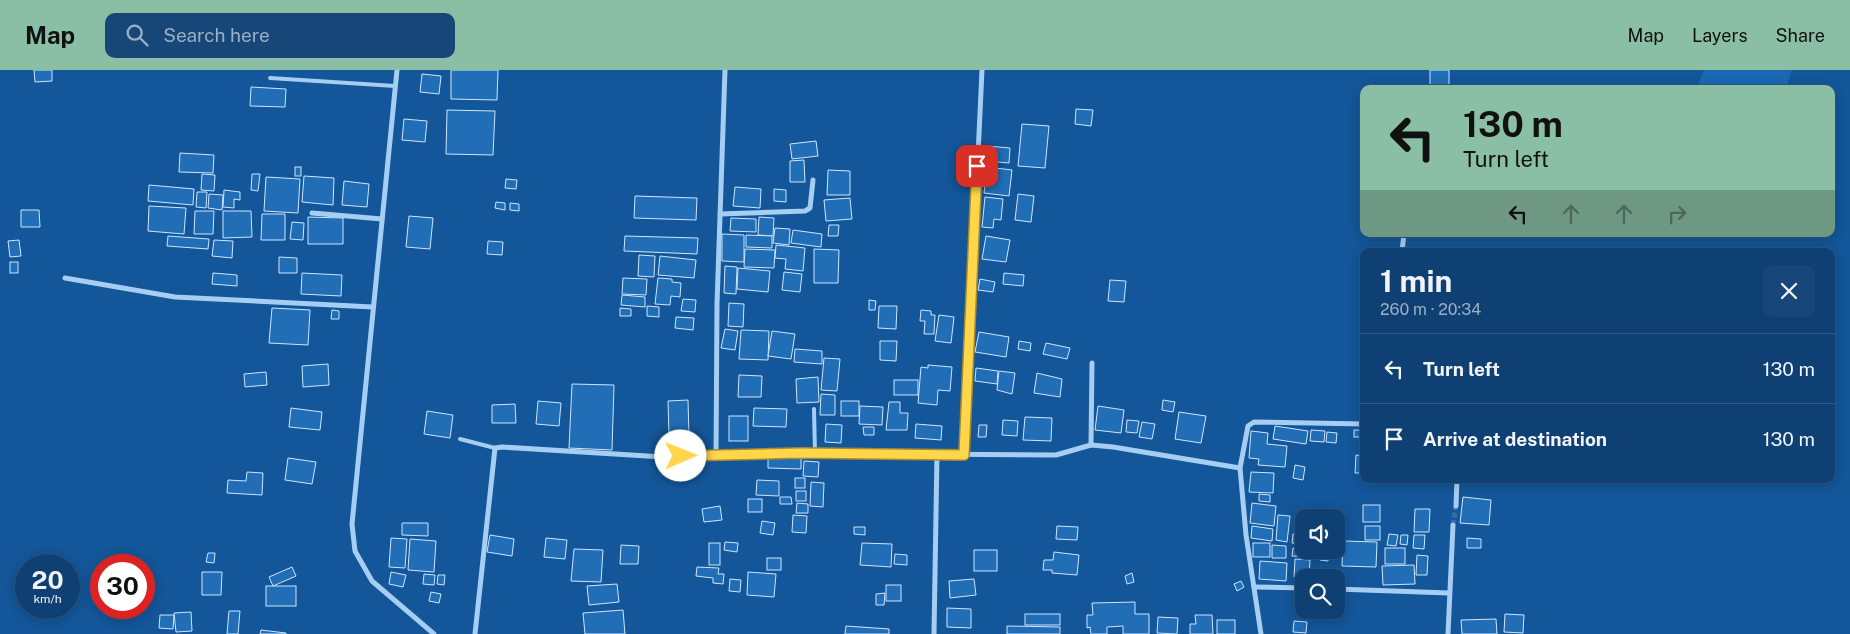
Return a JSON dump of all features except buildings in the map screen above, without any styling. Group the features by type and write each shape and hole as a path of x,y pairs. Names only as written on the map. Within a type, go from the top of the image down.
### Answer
{"street":[{"path":"397,70 352,524 355,551 372,581 434,634"},
{"path":"716,456 717,304 725,70"},
{"path":"964,455 982,70"},
{"path":"720,214 805,211 810,208 813,180"},
{"path":"312,213 382,220"},
{"path":"65,278 175,297 373,307"},
{"path":"1092,363 1092,445"},
{"path":"1261,634 1246,535 1240,468 1248,426 1254,422 1360,424"},
{"path":"475,634 495,448 663,457 815,453 1056,455 1092,445 1240,468"},
{"path":"934,634 937,454"},
{"path":"1456,506 1457,483"},
{"path":"1448,634 1453,525"},
{"path":"1254,587 1295,588"},
{"path":"1345,589 1449,592"}],"lane":[{"path":"270,78 395,86"},
{"path":"814,409 815,453"},
{"path":"460,439 495,448"}],"shaded area":[{"path":"1704,70 1792,70 1787,85 1698,85"}],"tunnel":[{"path":"1453,525 1456,506"}],"route":[{"path":"681,456 800,453 964,455 977,166"}]}
